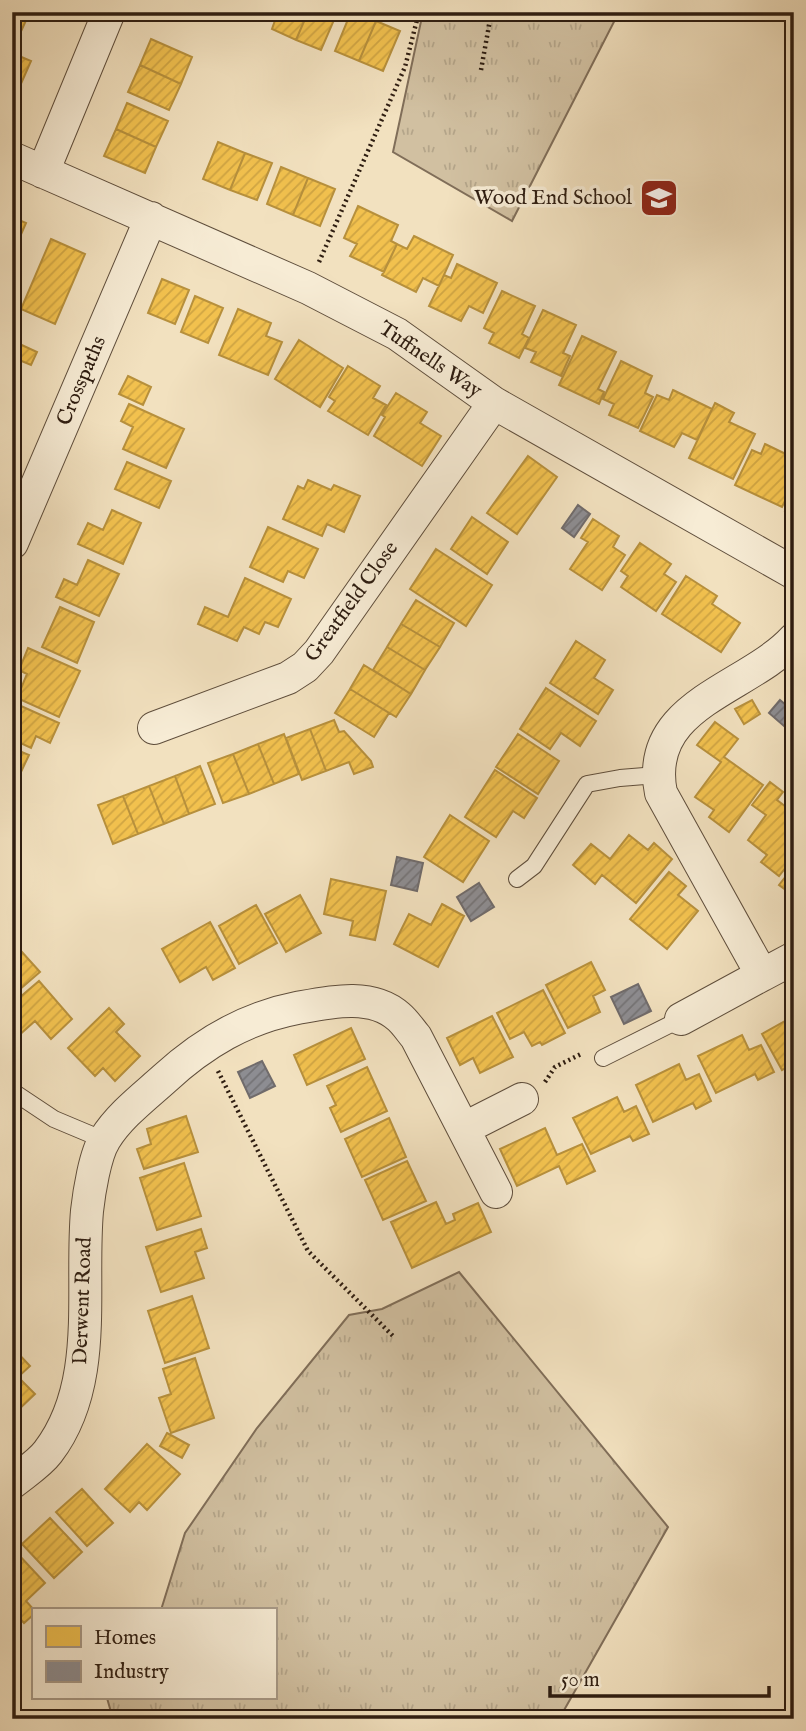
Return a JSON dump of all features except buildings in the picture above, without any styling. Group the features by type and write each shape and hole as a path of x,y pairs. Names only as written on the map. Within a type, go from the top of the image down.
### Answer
{"street":[{"path":"43,172 109,12"},
{"name":"Tuffnells Way","path":"12,159 307,288 397,334 494,403 794,573"},
{"name":"Crosspaths","path":"14,534 151,218"},
{"name":"Greatfield Close","path":"154,728 288,678 305,667 319,652 494,403"},
{"path":"762,975 660,793 657,775 665,739 676,723 697,706 781,653 794,639"},
{"path":"681,1019 794,958"},
{"name":"Derwent Road","path":"12,1483 47,1453 65,1422 78,1388 83,1357 85,1230 89,1189 104,1140 132,1108 204,1046 243,1024 279,1012 324,1003 359,1001 383,1006 398,1016 416,1037 496,1192"},
{"path":"465,1128 530,1095"}],"lane":[{"path":"517,878 534,866 587,784 657,775"},
{"path":"603,1058 681,1019"},
{"path":"12,1091 54,1119 104,1140"}],"path":[{"path":"307,288 405,67 419,12"},
{"path":"481,70 489,12"},
{"path":"204,1046 308,1251 393,1336"},
{"path":"530,1095 555,1067 585,1052 603,1058"}],"green space":[{"path":"423,12 619,12 512,221 393,152"},
{"path":"459,1272 668,1527 559,1719 113,1719 108,1700 276,1700 276,1608 162,1608 185,1533 257,1428 349,1315 382,1309"}],"place":[{"name":"Wood End School","path":"659,198"}]}
